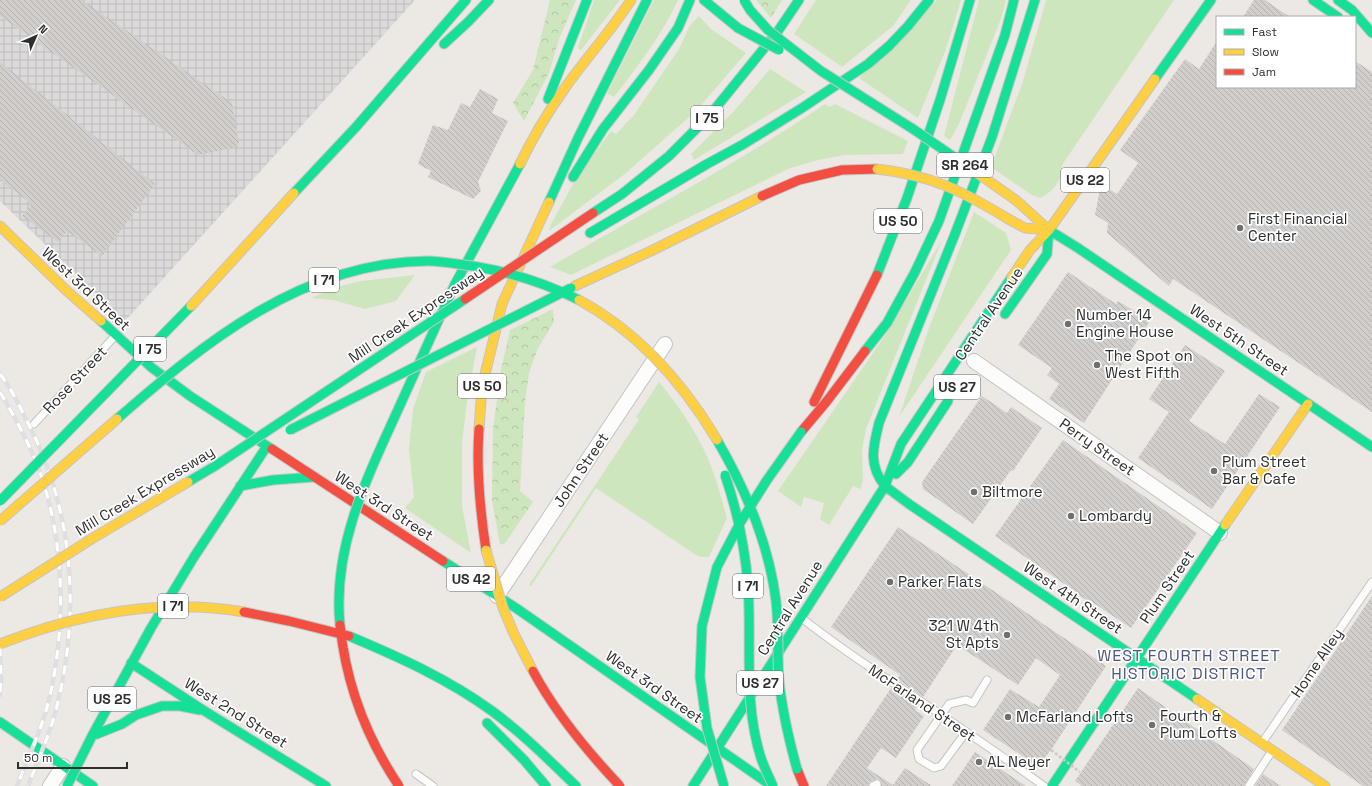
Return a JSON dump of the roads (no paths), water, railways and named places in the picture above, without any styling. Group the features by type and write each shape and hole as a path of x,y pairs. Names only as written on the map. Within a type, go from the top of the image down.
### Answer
{"main road":[{"name":"I 75","path":"0,501 175,323 356,127 466,0"},
{"path":"440,48 468,22 488,0"},
{"path":"539,127 551,90 587,0"},
{"path":"399,786 373,744 354,698 345,652 340,623 339,601 344,555 352,521 369,474 454,286 539,127 566,87 631,0"},
{"path":"535,232 578,138 647,0"},
{"name":"US 50","path":"620,786 574,735 553,706 518,644 502,607 486,550 480,511 477,453 482,387 502,304 535,232 603,129 649,70 670,40 678,28 690,0"},
{"name":"SR 264","path":"704,0 719,14 738,28 822,71 913,129 1017,201 1050,230"},
{"path":"744,0 750,10 768,30 822,71"},
{"name":"Mill Creek Expressway","path":"0,597 93,538 215,466 622,194 669,156 710,115 778,31 799,0"},
{"path":"587,235 742,145 802,108 868,64 894,41 929,0"},
{"name":"US 50","path":"724,786 707,728 700,677 702,626 717,567 740,523 763,486 801,432 878,272 907,198 962,30 970,0"},
{"path":"801,432 827,401 886,323 915,272 939,221 1005,35 1014,0"},
{"name":"West 4th Street","path":"1035,0 992,137 879,423 874,442 872,460 873,468 876,476 885,486 909,504 1325,786"},
{"name":"Central Avenue","path":"885,486 901,444 1030,250 1050,230 1211,0"},
{"path":"1313,0 1337,16"},
{"path":"1338,0 1352,10 1371,33"},
{"path":"1356,26 1371,33"},
{"path":"356,127 423,64"},
{"path":"215,466 333,409 575,286 653,250 767,194 800,180 842,170 877,168 908,172 943,183 973,197 1025,228 1050,230"},
{"name":"West 3rd Street","path":"0,226 115,336 151,367 190,396 497,596 773,786"},
{"name":"Central Avenue","path":"1000,323 1047,254 1050,230"},
{"name":"West 5th Street","path":"1050,230 1372,448"},
{"path":"482,289 549,254"},
{"name":"I 71","path":"0,520 174,370 228,330 274,302 299,290 361,269 409,262 442,262 500,271 550,286 593,308 627,331 654,356 686,393 711,440 729,487 742,542 748,585 751,705 761,758 773,786"},
{"path":"686,393 704,419 733,468 746,495 761,537 776,604 779,678 786,726 797,769 804,786"},
{"name":"Central Avenue","path":"693,786 885,486 908,462 953,393"},
{"name":"Plum Street","path":"1052,786 1220,532 1308,404"},
{"name":"US 25","path":"67,786 131,663 159,615 240,486 267,446"},
{"path":"240,486 274,480 314,477"},
{"name":"I 71","path":"0,644 51,626 99,614 154,607 202,606 258,613 302,623 349,636 387,651 442,679 467,694 510,725 576,786"},
{"name":"West 2nd Street","path":"131,663 203,710 326,786"},
{"path":"418,666 442,683 469,706"},
{"path":"92,736 122,724 136,715 162,706 180,706 203,710"},
{"path":"479,715 524,760 546,786"},
{"path":"0,722 93,786"}],"street":[{"name":"John Street","path":"497,596 665,344"},
{"name":"Perry Street","path":"974,361 1220,532"},
{"path":"50,786 63,766"}],"lane":[{"name":"Rose Street","path":"34,424 115,336"},
{"name":"Home Alley","path":"1261,743 1372,582"},
{"name":"McFarland Street","path":"800,617 825,637 942,715 1044,786"},
{"path":"966,732 941,766 934,768 919,759 917,750 949,704 966,700 972,703 988,680"},
{"path":"1249,786 1273,750"},
{"path":"416,774 434,786"}],"railway":[{"path":"0,374 18,403 42,455 54,489 63,525 68,560 70,597 69,633 64,670 54,716 28,786"},
{"path":"0,392 35,459 52,514 60,571 60,629 52,686 42,724 17,786"},
{"path":"0,647 0,695"}],"place":[{"name":"First Financial Center","path":"1240,228"},
{"name":"Number 14 Engine House","path":"1068,324"},
{"name":"The Spot on West Fifth","path":"1097,365"},
{"name":"Plum Street Bar & Cafe","path":"1214,471"},
{"name":"Biltmore","path":"974,492"},
{"name":"Lombardy","path":"1071,516"},
{"name":"Parker Flats","path":"890,582"},
{"name":"321 W 4th St Apts","path":"1007,635"},
{"name":"McFarland Lofts","path":"1008,717"},
{"name":"Fourth & Plum Lofts","path":"1152,725"},
{"name":"AL Neyer","path":"979,762"}],"district":[{"name":"WEST FOURTH STREET HISTORIC DISTRICT","path":"1189,664"}]}
